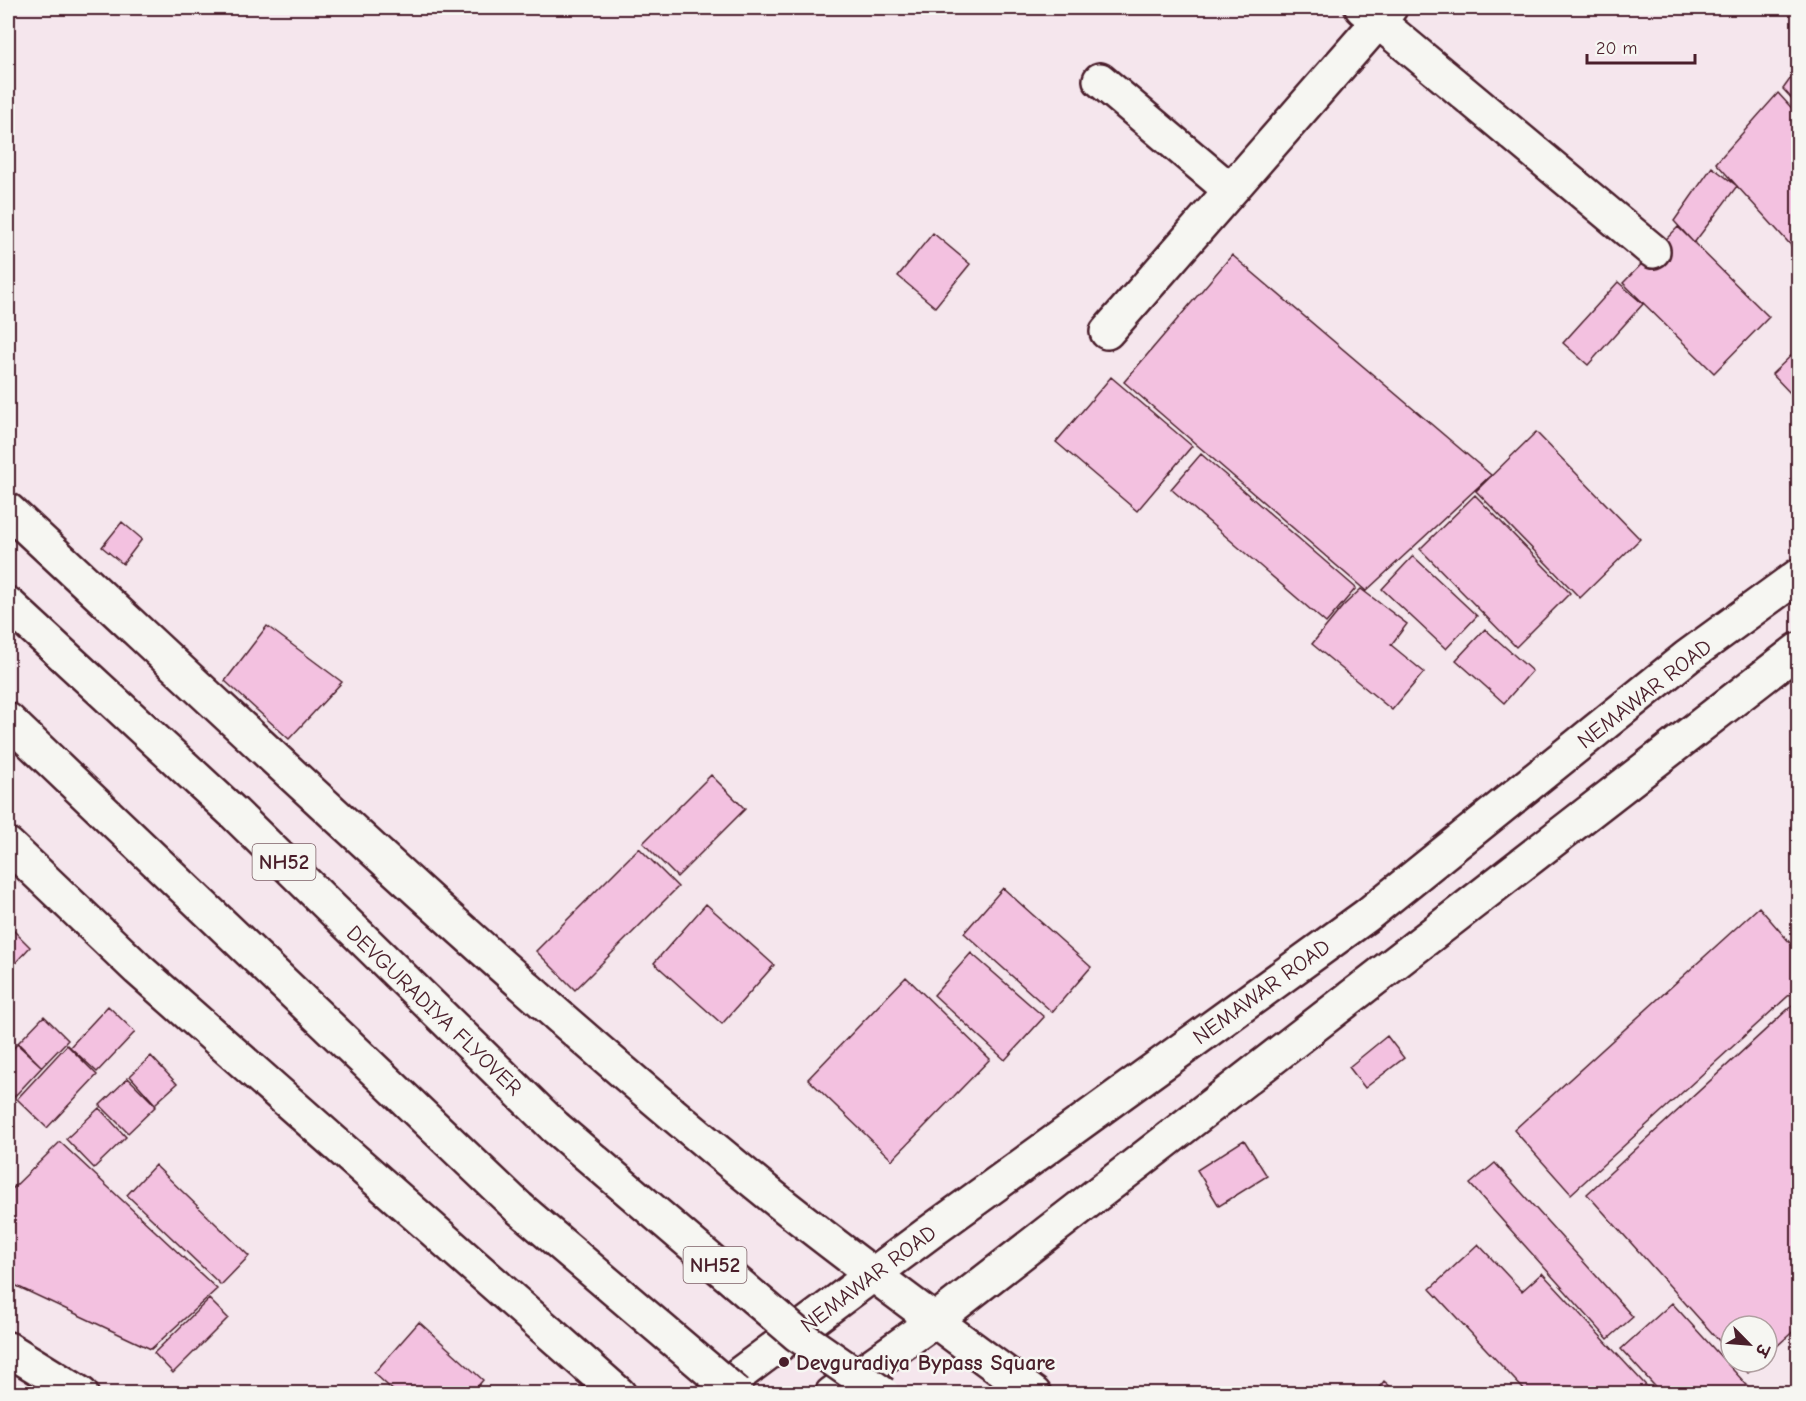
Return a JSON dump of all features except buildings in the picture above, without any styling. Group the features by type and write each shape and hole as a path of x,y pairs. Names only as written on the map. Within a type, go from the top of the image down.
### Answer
{"main road":[{"path":"1107,332 1230,190 1376,12 1653,251"},
{"path":"1100,80 1230,190"},
{"path":"8,510 549,1009 770,1195 871,1275 1034,1394"},
{"name":"NEMAWAR ROAD","path":"713,1394 871,1275 1366,916 1687,657 1798,576"},
{"name":"DEVGURADIYA FLYOVER","path":"8,604 234,813 555,1127 798,1335 883,1394"},
{"path":"832,1394 934,1321 1798,650"},
{"path":"8,720 519,1208 737,1394"},
{"path":"8,845 147,977 619,1393"},
{"path":"8,1349 81,1394"}],"place":[{"name":"Devguradiya Bypass Square","path":"784,1362"}]}
